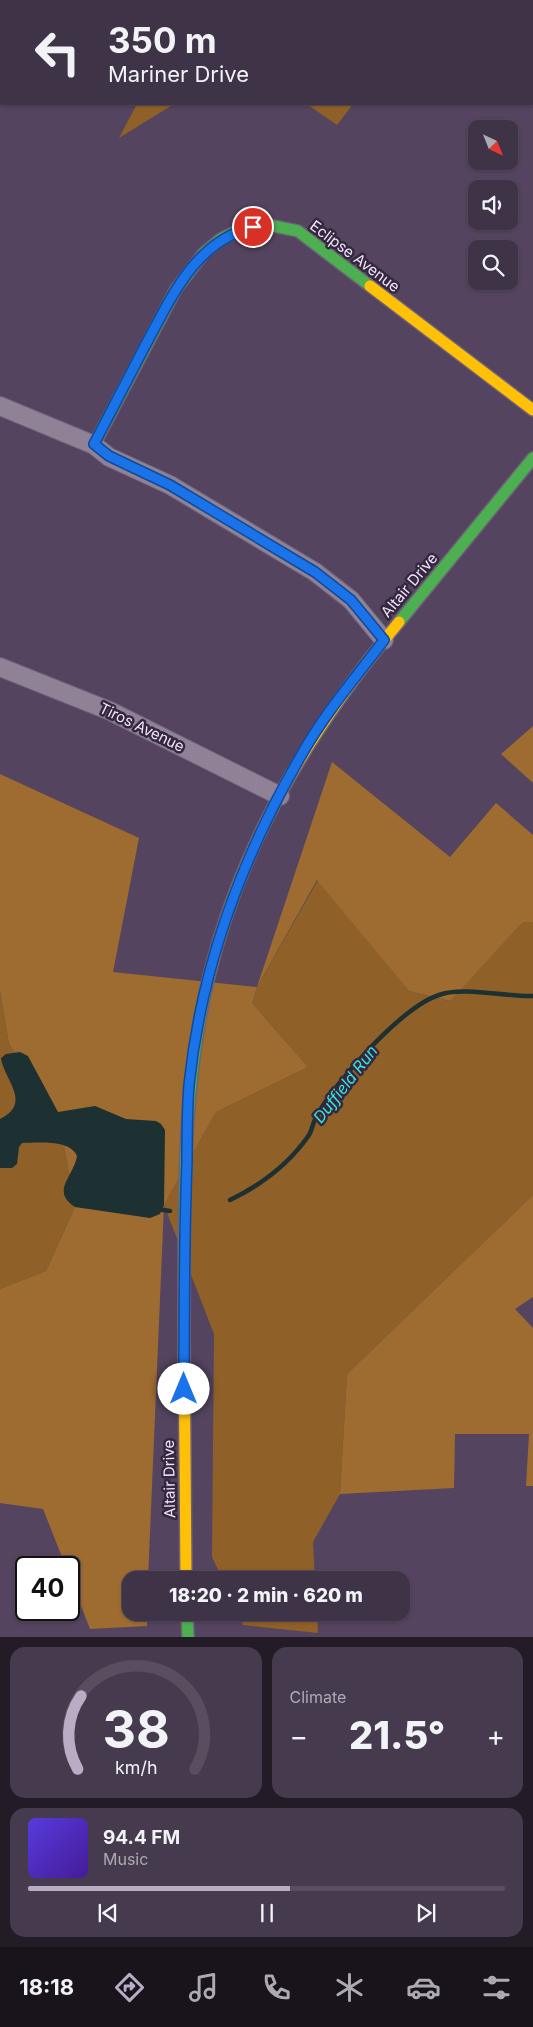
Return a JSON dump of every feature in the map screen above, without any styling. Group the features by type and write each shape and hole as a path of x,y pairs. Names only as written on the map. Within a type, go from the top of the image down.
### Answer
{"street":[{"name":"Eclipse Avenue","path":"94,444 176,288 197,260 221,239 241,230 266,224 298,231 533,410"},
{"path":"0,406 94,444 109,456 170,485 315,572 351,600 384,640"},
{"name":"Altair Drive","path":"186,1571 183,1479 185,1190 189,1085 204,992 223,926 236,889 280,796 302,753 321,724 384,640 533,458"},
{"name":"Tiros Avenue","path":"0,667 110,710 280,796"},
{"path":"187,1621 188,1637"}],"shaded area":[{"path":"136,105 172,105 119,138"},
{"path":"308,105 352,105 337,125"},
{"path":"533,726 533,783 501,754"},
{"path":"332,762 450,857 496,803 533,835 533,922 523,922 450,1001 409,991 317,880 257,987"},
{"path":"0,774 139,838 113,972 257,987 252,1003 308,1067 216,1112 164,1205 148,1571 122,1571 122,1621 147,1621 147,1626 90,1629 80,1603 80,1556 62,1556 43,1509 0,1503 0,1289 46,1271 75,1207 58,1112 9,1044 0,990"},
{"path":"318,880 409,991 449,1001 523,922 533,922 533,1195 347,1374 340,1494 313,1542 315,1571 219,1571 212,1557 214,1334 164,1205 216,1112 308,1067 252,1003 257,987"},
{"path":"0,990 9,1044 58,1112 75,1207 46,1271 0,1289"},
{"path":"20,1052 28,1056 58,1112 95,1106 126,1119 156,1121 161,1124 165,1130 164,1205 160,1214 150,1218 75,1207 64,1195 64,1189 77,1156 68,1147 60,1144 22,1143 19,1147 17,1164 12,1168 0,1168 0,1119 10,1113 16,1098 1,1058 6,1054"},
{"path":"533,1195 533,1297 515,1309 533,1328 533,1486 526,1486 529,1434 455,1434 454,1488 340,1494 347,1374"},
{"path":"241,1621 317,1621 318,1633 243,1625"}],"waterway":[{"name":"Duffield Run","path":"230,1200 253,1188 274,1173 293,1155 309,1135 316,1117 325,1102 354,1066 390,1028 426,1001 452,992 533,996"},
{"name":"Duffield Run","path":"156,1209 170,1211"}],"traffic: fast":[{"path":"94,445 176,289 204,253 221,239 241,229 264,224 298,231 370,286"},
{"path":"399,622 533,458"},
{"path":"184,1335 186,1154 189,1109 193,1065 209,976"},
{"path":"187,1621 188,1637"}],"traffic: slow":[{"path":"370,286 533,410"},
{"path":"209,976 223,926 240,879 260,833 283,788 337,703 399,622"},
{"path":"184,1335 186,1571"}],"route":[{"path":"184,1389 185,1190 189,1085 204,992 236,889 280,796 302,753 326,717 384,640 351,600 315,572 170,485 109,456 94,444 176,288 197,260 221,239 253,227"}]}
